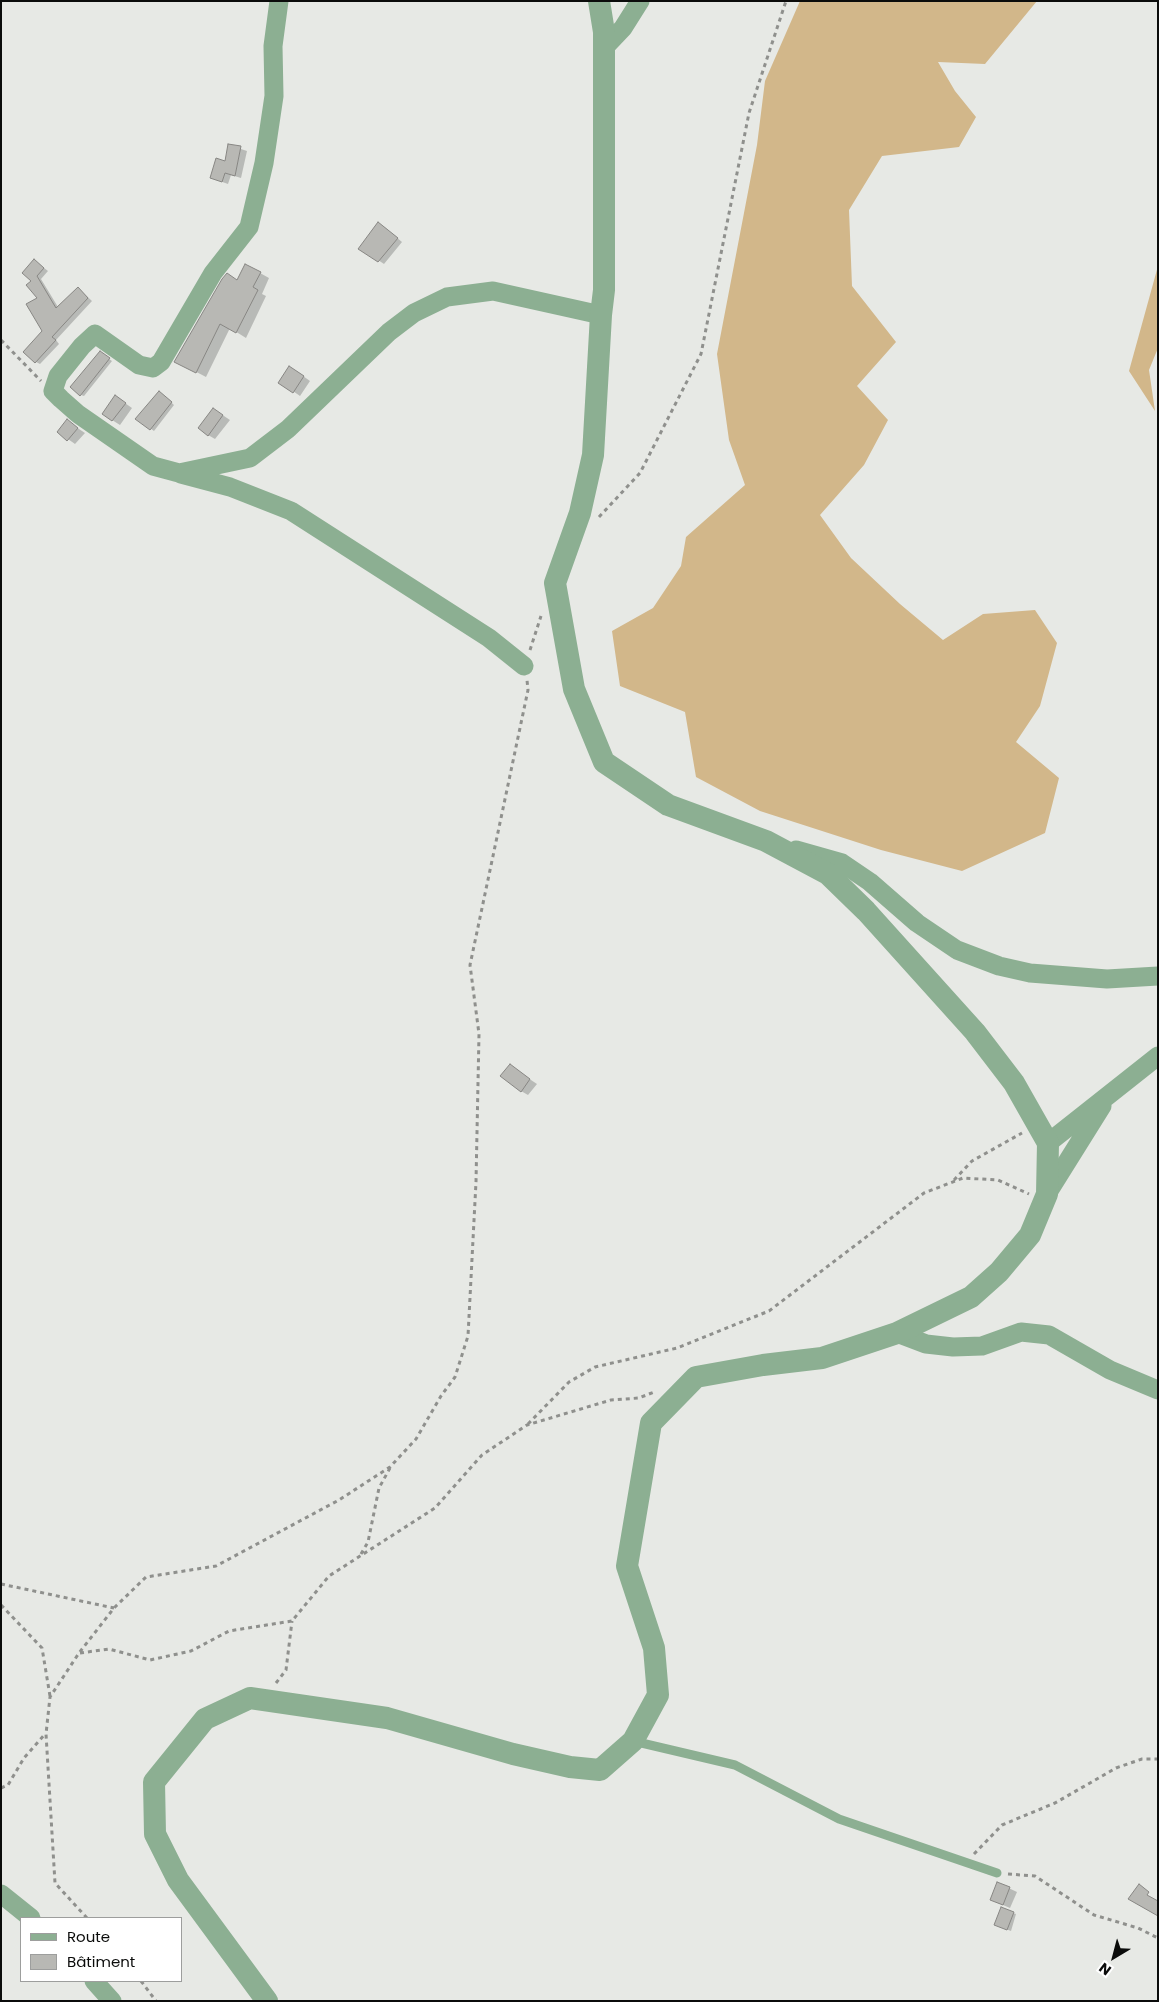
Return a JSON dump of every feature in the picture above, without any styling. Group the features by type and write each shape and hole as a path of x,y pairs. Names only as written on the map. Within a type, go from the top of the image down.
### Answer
{"street":[{"path":"280,1 273,46 274,96 264,163 249,227 213,273 160,362 153,368 139,365 95,334 82,346 58,376 53,391 78,414 153,466 230,487 291,511 489,638 524,666"},
{"path":"599,1 604,32 604,290 593,455 580,513 555,583 574,689 604,762 668,805 766,840 842,864 870,882 917,923 957,950 999,966 1030,973 1107,979 1158,976"},
{"path":"604,48 623,28 640,1"},
{"path":"179,473 250,458 288,429 389,332 414,313 447,297 493,292 601,315"},
{"path":"766,840 828,874 866,911 974,1032 1014,1083 1043,1133 1046,1194"},
{"path":"1043,1133 1110,1093 1158,1056"},
{"path":"267,2001 178,1880 155,1834 154,1782 205,1719 250,1698 387,1718 513,1754 570,1767 600,1770 633,1741 658,1695 654,1648 627,1566 651,1423 696,1377 763,1365 822,1358 897,1332 971,1297 999,1272 1030,1235 1046,1194 1110,1093"},
{"path":"897,1332 926,1344 954,1347 982,1346 1021,1332 1049,1334 1110,1370 1158,1390"},
{"path":"1,1894 29,1917"},
{"path":"95,1982 112,2001"}],"lane":[{"path":"633,1741 735,1765 839,1819 965,1864 997,1873"}],"path":[{"path":"594,522 640,473 701,354 749,113 786,1"},
{"path":"1,340 36,378 53,391"},
{"path":"360,1556 368,1542 378,1488 390,1467 416,1439 441,1396 455,1377 468,1336 476,1182 479,1034 470,965 528,690 524,666 540,617 555,583"},
{"path":"952,1182 972,1161 1043,1133"},
{"path":"250,1698 279,1682 286,1670 292,1620 329,1576 435,1508 482,1455 527,1425 569,1382 595,1367 678,1348 769,1311 924,1193 963,1178 998,1180 1037,1198 1046,1194"},
{"path":"527,1425 611,1400 639,1398 656,1391"},
{"path":"50,1697 79,1653 114,1608 146,1577 216,1566 338,1500 390,1467"},
{"path":"1,1584 114,1608"},
{"path":"1,1605 42,1648 50,1697 46,1734 55,1883 86,1917"},
{"path":"79,1653 109,1649 150,1660 191,1651 229,1631 292,1620"},
{"path":"1,1788 8,1785 24,1758 46,1734"},
{"path":"965,1864 1002,1825 1055,1803 1116,1768 1142,1759 1158,1759"},
{"path":"997,1873 1035,1876 1094,1915 1138,1928 1158,1938"},
{"path":"142,1982 156,2001"}],"shaded area":[{"path":"800,1 1037,1 985,64 938,62 955,91 976,117 959,147 882,156 849,210 852,286 896,342 857,386 888,420 864,465 820,515 851,558 900,604 943,640 983,614 1035,610 1057,643 1040,706 1016,742 1059,778 1045,833 962,871 881,850 760,811 696,777 685,712 620,686 612,631 653,608 681,566 686,537 745,485 729,440 717,354 757,145 765,81"},
{"path":"1158,266 1158,348 1149,370 1155,411 1129,371"}],"building":[{"path":"228,144 241,146 235,176 225,173 222,182 210,178 216,158 225,161"},
{"path":"378,222 398,238 378,262 358,249"},
{"path":"34,259 44,268 37,276 56,308 78,287 88,298 52,337 56,340 35,363 23,352 42,331 26,304 37,298 26,285 31,281 22,273"},
{"path":"245,264 261,272 253,287 258,290 236,333 220,324 196,373 174,362 222,279 227,273 237,280"},
{"path":"100,351 110,358 80,396 70,387"},
{"path":"289,366 304,376 293,393 278,383"},
{"path":"159,391 172,402 150,430 135,419"},
{"path":"115,395 126,403 112,421 102,414"},
{"path":"213,408 223,415 208,436 198,428"},
{"path":"67,419 78,428 67,441 57,432"},
{"path":"510,1064 530,1079 521,1092 500,1076"},
{"path":"997,1882 1010,1887 1003,1905 990,1900"},
{"path":"1139,1884 1149,1892 1147,1895 1158,1901 1158,1916 1128,1899"},
{"path":"1001,1907 1014,1912 1007,1930 994,1925"}]}
